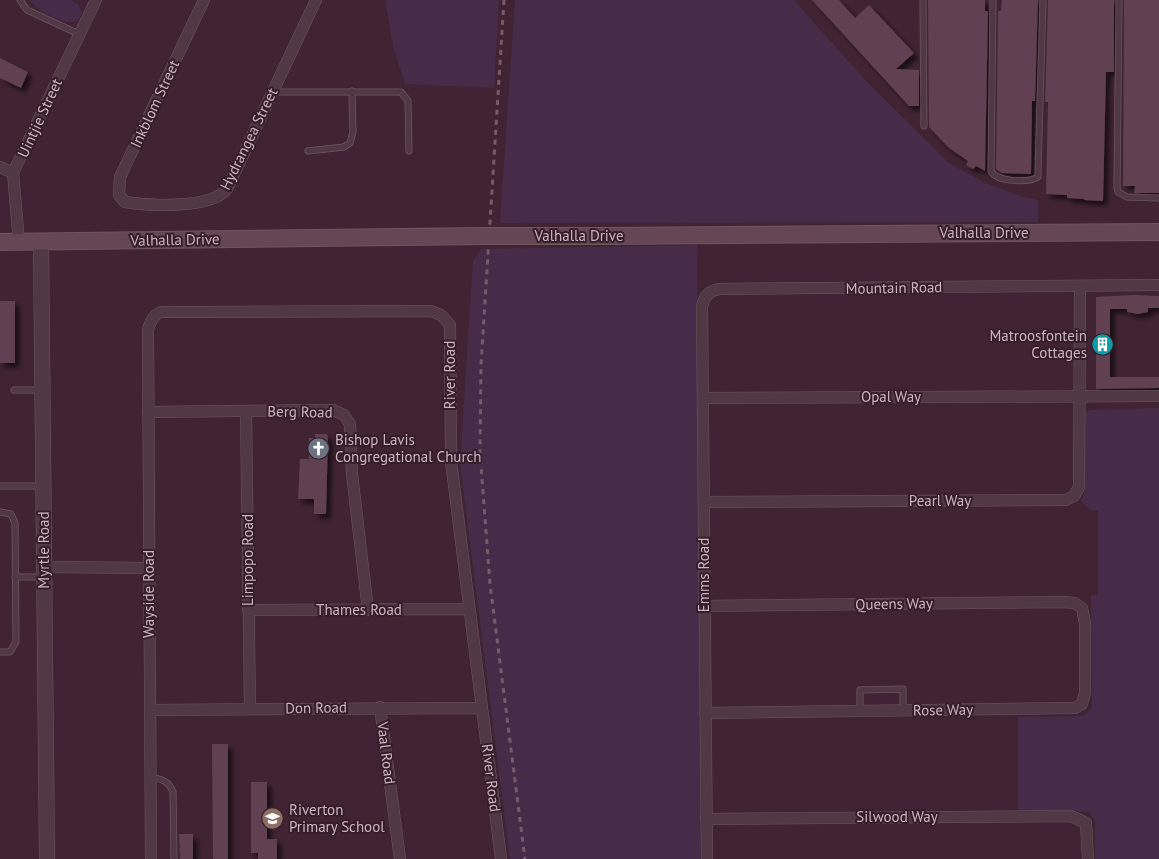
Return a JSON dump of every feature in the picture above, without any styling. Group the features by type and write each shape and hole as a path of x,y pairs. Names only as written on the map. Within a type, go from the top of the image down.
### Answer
{"main road":[{"name":"Valhalla Drive","path":"0,242 483,236 1159,232"}],"street":[{"name":"Inkblom Street","path":"132,203 125,202 119,195 120,177 204,0"},
{"name":"Hydrangea Street","path":"132,203 206,202 222,195 227,189 316,0"},
{"name":"Uintjie Street","path":"20,242 13,173 79,34 92,1"},
{"path":"0,167 13,173"},
{"name":"Myrtle Road","path":"41,242 47,859"},
{"name":"Mountain Road","path":"709,292 720,289 1159,285"},
{"path":"1079,397 1080,286"},
{"name":"Emms Road","path":"706,859 702,308 704,299 709,292"},
{"name":"River Road","path":"148,329 154,316 162,312 431,310 445,317 450,331 451,461 501,859"},
{"name":"Wayside Road","path":"148,329 151,859"},
{"name":"Opal Way","path":"703,398 1159,396"},
{"name":"Pearl Way","path":"704,502 1066,500 1074,496 1079,487 1079,397"},
{"name":"Berg Road","path":"148,412 333,410 348,419 352,474 368,610"},
{"name":"Limpopo Road","path":"246,412 250,708"},
{"path":"45,572 149,568"},
{"name":"Queens Way","path":"705,606 1065,602 1074,603 1082,608"},
{"name":"Rose Way","path":"705,713 1070,709 1078,707 1082,704 1085,693 1085,624 1082,608"},
{"name":"Thames Road","path":"248,610 469,609"},
{"name":"Don Road","path":"150,710 380,707 482,708"},
{"name":"Vaal Road","path":"380,707 400,859"},
{"name":"Silwood Way","path":"706,819 1071,816 1086,822 1088,859"}],"lane":[{"path":"20,0 27,10 79,34"},
{"path":"923,0 924,126"},
{"path":"993,0 991,171 999,178 1030,180 1038,177 1043,0"},
{"path":"1119,0 1117,188 1118,192 1127,197 1159,198"},
{"path":"308,152 344,147 350,144 353,132 352,91"},
{"path":"272,92 397,91 408,100 409,151"},
{"path":"14,390 43,390"},
{"path":"0,486 44,486"},
{"path":"0,512 11,514 14,519 16,642 10,652 0,652"},
{"path":"15,577 45,572"},
{"path":"860,711 860,690 903,689 903,711"},
{"path":"150,778 161,778 172,789 174,859"}],"shaded area":[{"path":"30,0 71,0 79,5 82,14 77,21 66,21 45,13"},
{"path":"385,0 499,0 494,88 405,84 393,46"},
{"path":"515,0 794,0 865,80 949,163 983,182 1020,196 1038,200 1038,222 500,223"},
{"path":"697,245 702,859 510,859 460,464 473,261 481,249"},
{"path":"1159,408 1159,859 1095,859 1095,821 1089,812 1018,810 1018,717 1083,716 1092,708 1091,595 1098,595 1098,511 1090,510 1081,501 1085,490 1084,414 1090,410"}],"building":[{"path":"812,0 839,0 855,18 869,5 914,53 896,69 919,70 919,106 909,106"},
{"path":"928,0 985,0 985,11 988,11 985,171 976,166 973,169 966,165 968,161 949,148 929,127"},
{"path":"1002,0 1038,0 1035,101 1032,101 1031,174 1002,173 996,169 998,11 1001,11"},
{"path":"1048,0 1114,0 1114,72 1106,72 1103,201 1067,198 1067,195 1046,194 1048,102 1045,102"},
{"path":"1124,0 1159,0 1159,193 1134,193 1135,186 1123,186"},
{"path":"0,58 28,72 21,88 0,78"},
{"name":"Matroosfontein Cottages","path":"1159,296 1159,308 1148,308 1148,312 1138,314 1127,312 1127,309 1110,309 1110,377 1159,377 1159,388 1096,389 1096,297"},
{"path":"0,301 15,301 15,363 0,363"},
{"path":"315,434 327,434 328,438 326,514 314,514 314,499 298,499 300,459 309,459 309,438 315,438"},
{"path":"212,744 228,744 228,859 213,859"},
{"path":"251,782 267,782 267,839 277,839 277,859 258,859 258,853 251,853"},
{"path":"179,834 193,834 193,859 180,859"}],"railway":[{"path":"504,0 481,365 480,453 490,584 525,859"}],"place":[{"name":"Matroosfontein Cottages","path":"1103,345"},
{"name":"Bishop Lavis Congregational Church","path":"319,449"},
{"name":"Riverton Primary School","path":"273,819"}]}
